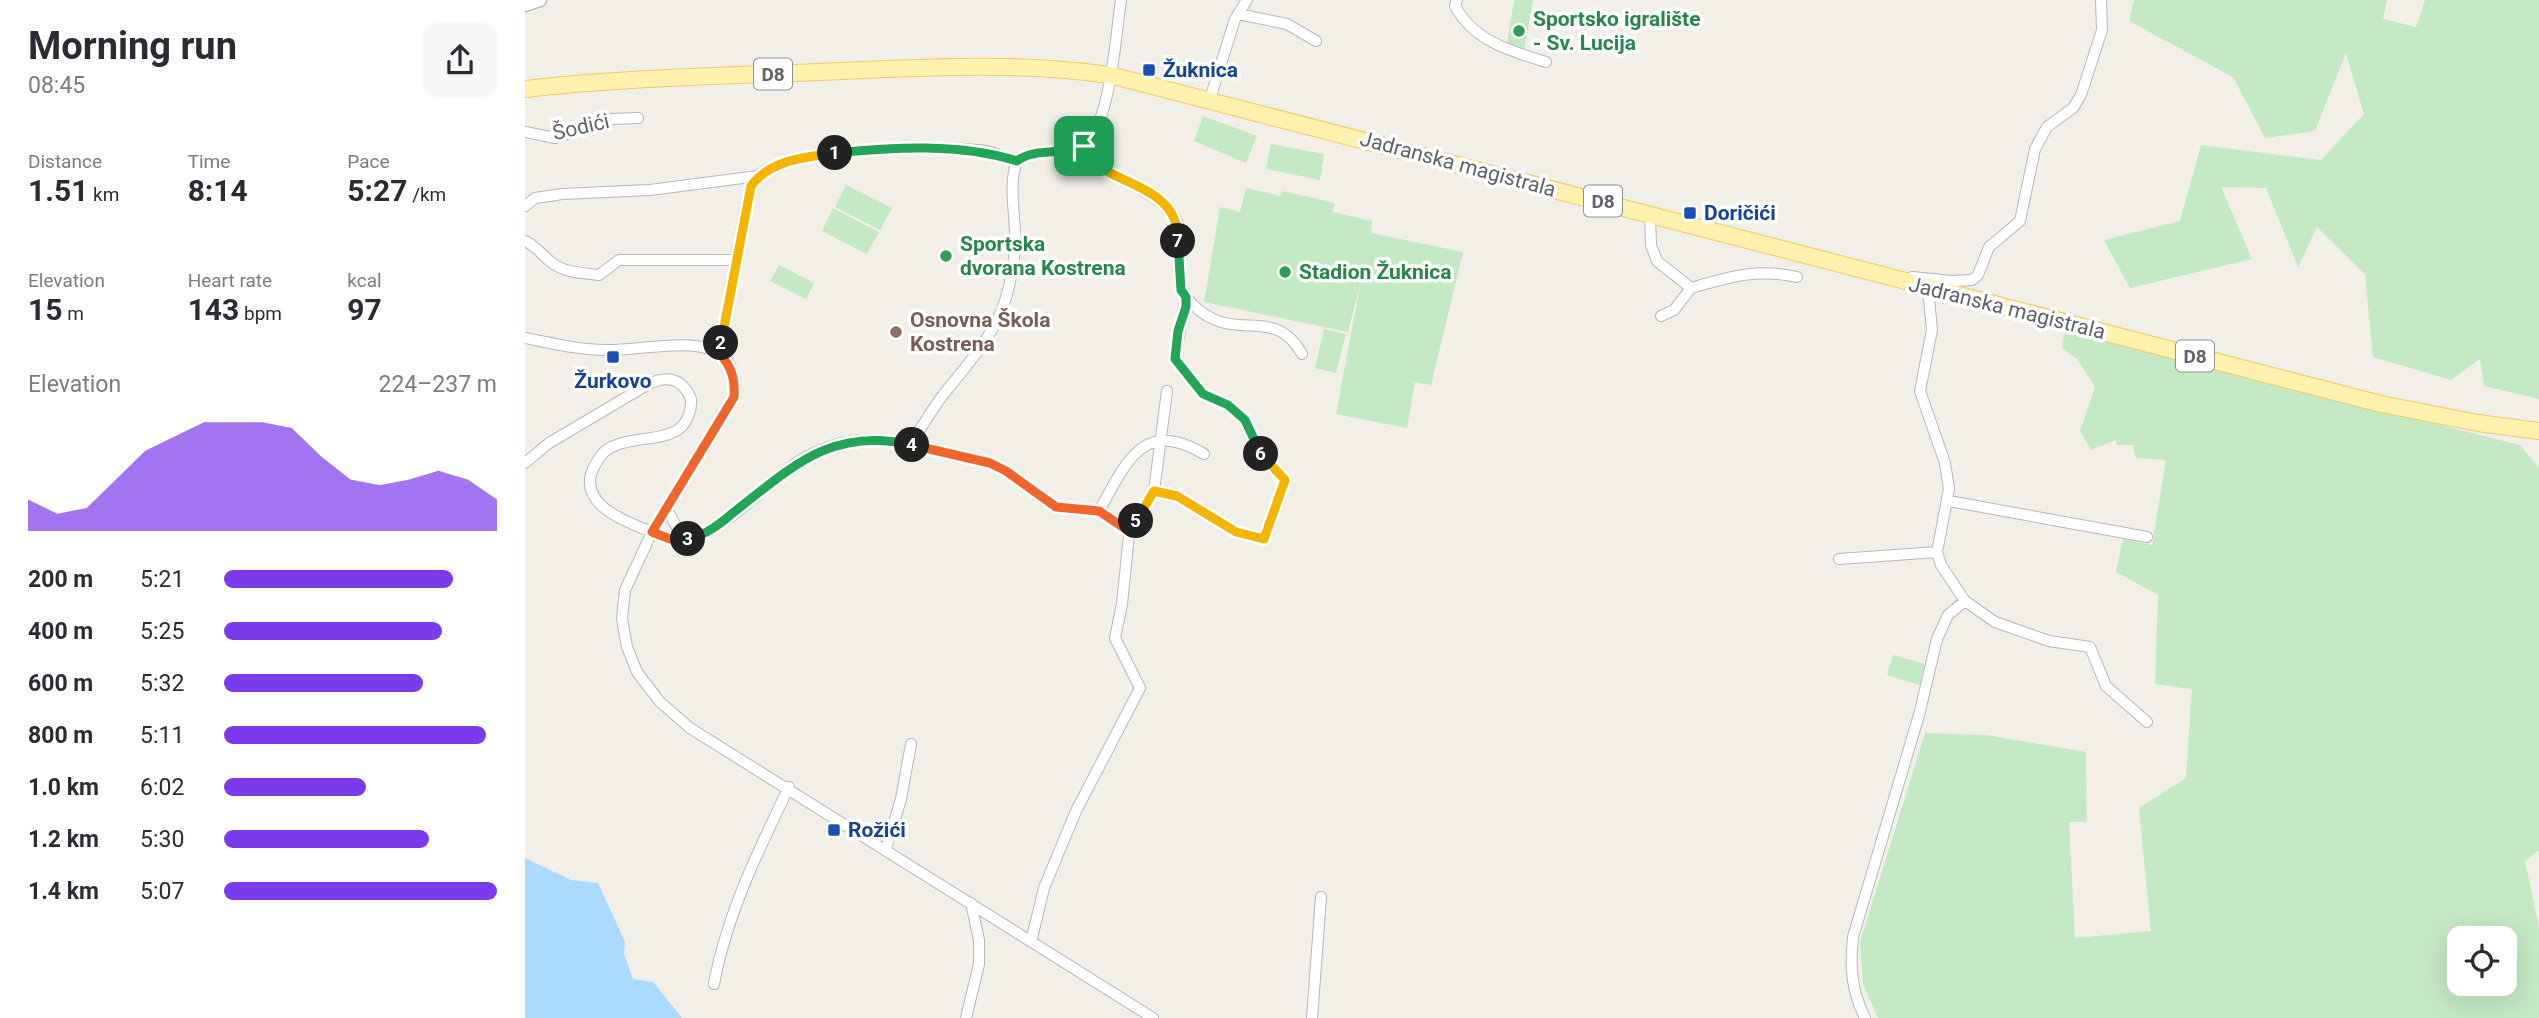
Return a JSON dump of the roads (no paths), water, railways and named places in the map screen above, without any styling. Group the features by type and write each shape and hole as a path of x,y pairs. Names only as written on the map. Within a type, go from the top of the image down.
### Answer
{"main road":[{"name":"Jadranska magistrala","path":"525,89 682,78 981,66 1060,68 1110,75 2381,404 2478,424 2539,431"}],"street":[{"path":"525,5 540,0"},
{"path":"525,206 535,198 562,194 637,191 758,176 777,164 856,151 975,151 1017,161 1026,156 1067,153 1084,146 1092,139 1099,124 1110,75 1121,0"},
{"path":"1210,99 1238,14 1247,0"},
{"path":"1457,0 1455,6 1460,15 1484,39 1546,62"},
{"path":"1901,281 1914,276 1952,281 1972,280 1978,275 1989,247 2020,221 2035,149 2047,127 2073,108 2081,95 2102,30 2101,0"},
{"path":"1238,14 1287,24 1316,41"},
{"name":"Šodići","path":"525,132 555,138 612,119 638,118"},
{"path":"1084,146 1094,163 1143,188 1173,213 1179,225 1181,290 1186,297 1220,325 1279,327 1295,341 1302,354"},
{"path":"903,443 917,433 942,396 986,344 1001,316 1010,284 1015,247 1014,174 1017,161"},
{"path":"719,353 749,195 758,176"},
{"path":"1650,214 1651,244 1657,261 1691,288"},
{"path":"525,241 537,247 552,263 570,272 599,275 619,260 738,260"},
{"path":"1661,316 1674,310 1691,288 1744,273 1774,272 1797,277"},
{"path":"1928,288 1931,330 1920,391 1945,463 1949,501 1937,552 1950,582 1965,601 2012,630 2063,644 2090,647 2106,686 2147,722"},
{"path":"1154,491 1177,496 1236,532 1264,539 1285,480 1265,461 1245,420 1228,405 1203,394 1175,359 1186,297"},
{"path":"525,338 606,351 668,346 700,348 719,353 729,363 735,381 734,397 652,532 625,590 622,620 627,647 637,672 660,702 690,728 789,787 1153,1018"},
{"path":"525,463 549,443 662,377 682,384 691,399 685,424 676,432 615,445 603,452 590,475 591,490 598,503 614,514 670,539 692,538 717,526 781,474 826,448 850,441 903,443 990,463 1006,471 1056,507 1099,511 1130,532"},
{"path":"1031,942 1044,888 1076,811 1140,688 1115,638 1122,604 1130,532 1154,491 1167,391"},
{"path":"1099,511 1129,457 1161,438 1183,441 1204,454"},
{"path":"1949,501 2147,537"},
{"path":"667,509 676,526 692,538"},
{"path":"1839,559 1937,552"},
{"path":"1864,1018 1854,996 1850,969 1853,937 1915,728 1937,639 1948,615 1965,601"},
{"path":"886,849 901,799 911,744"},
{"path":"714,984 722,942 756,857 789,787"},
{"path":"1312,1018 1321,897"},
{"path":"966,1017 979,964 971,903"}],"water":[{"path":"525,858 571,880 598,883 625,942 624,954 633,979 653,982 682,1018 525,1018"}],"place":[{"name":"Sportsko igralište - Sv. Lucija","path":"1519,31"},
{"name":"Žuknica","path":"1149,70"},
{"name":"Doričići","path":"1690,213"},
{"name":"Sportska dvorana Kostrena","path":"946,256"},
{"name":"Stadion Žuknica","path":"1285,272"},
{"name":"Osnovna Škola Kostrena","path":"896,332"},
{"name":"Žurkovo","path":"613,357"},
{"name":"Rožići","path":"834,830"}]}
